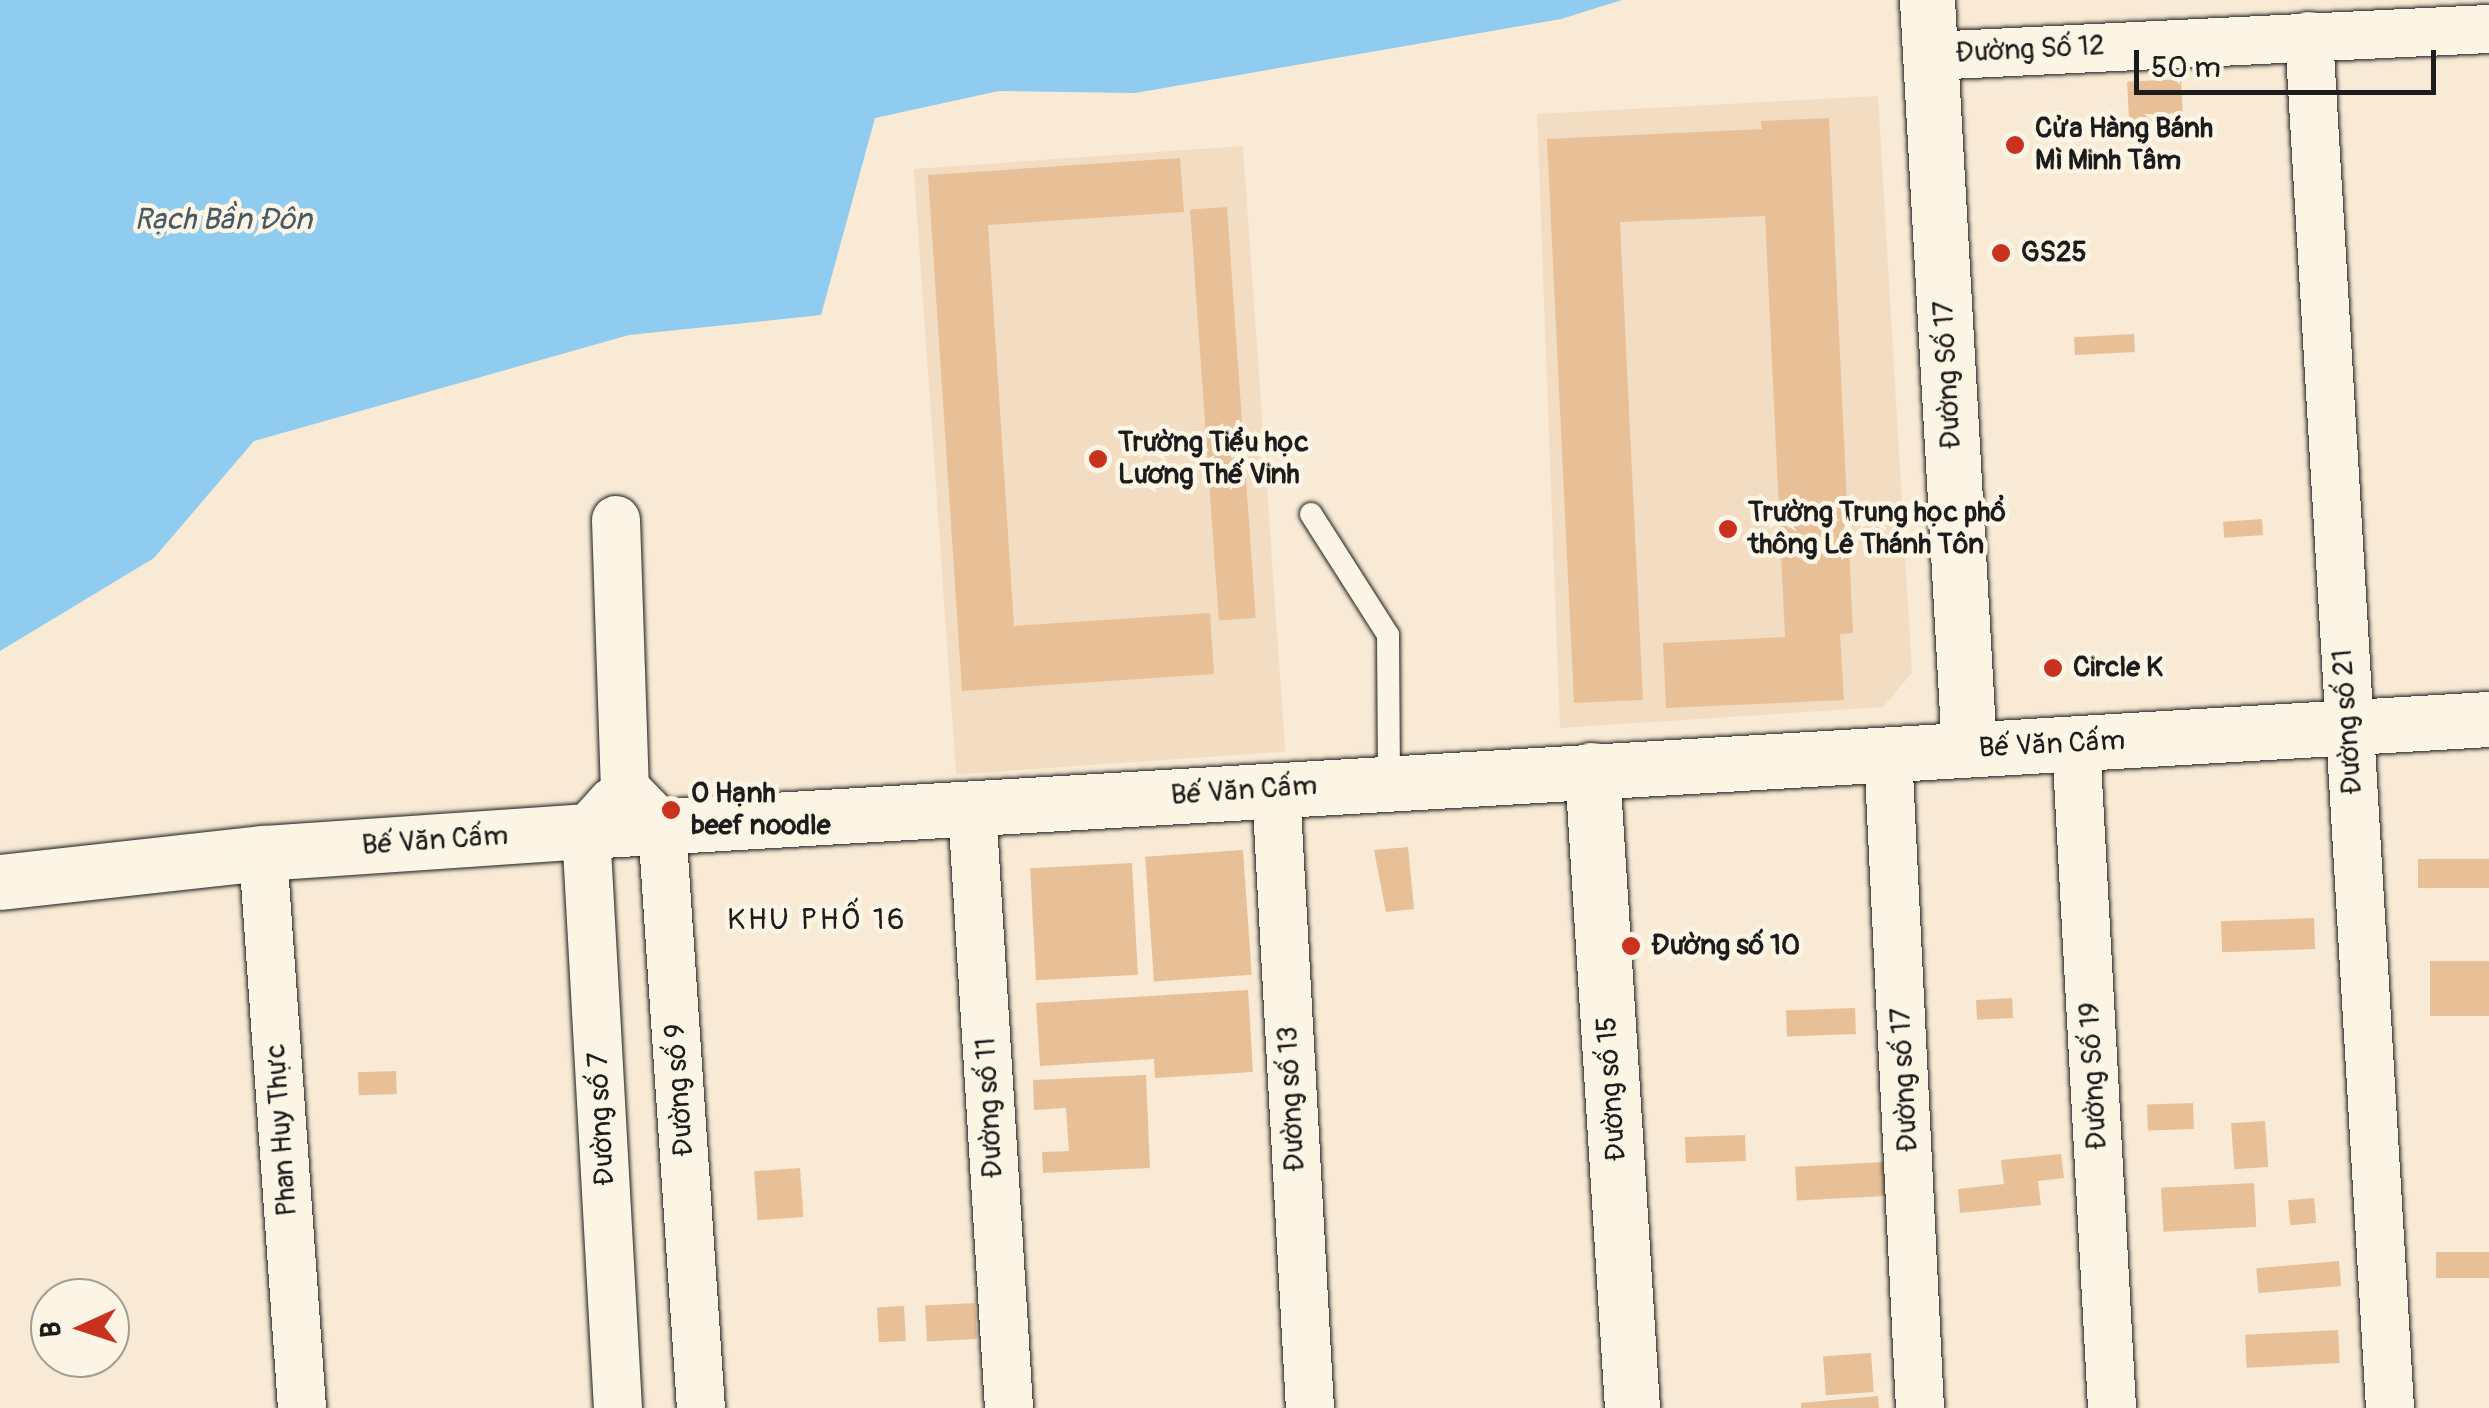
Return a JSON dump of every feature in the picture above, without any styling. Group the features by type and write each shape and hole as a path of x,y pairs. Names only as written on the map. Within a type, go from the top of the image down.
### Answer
{"street":[{"name":"Đường Số 17","path":"1927,0 1969,750"},
{"name":"Đường Số 12","path":"1930,56 2489,28"},
{"name":"Đường số 21","path":"2309,36 2346,728 2390,1408"},
{"name":"Đường số 9","path":"616,520 701,1408"},
{"name":"Bế Văn Cấm","path":"0,882 263,853 586,830 643,807 972,808 2489,719"},
{"name":"Đường Số 19","path":"2076,743 2112,1408"},
{"name":"Đường số 17","path":"1888,752 1920,1408"},
{"name":"Đường số 15","path":"1592,770 1632,1408"},
{"name":"Đường số 13","path":"1276,789 1310,1408"},
{"name":"Đường số 11","path":"972,808 1008,1408"},
{"name":"Đường số 7","path":"586,830 618,1408"},
{"name":"Phan Huy Thực","path":"263,853 302,1408"}],"lane":[{"path":"1311,514 1388,634 1389,782"}],"shaded area":[{"name":"Trường Trung học phổ thông Lê Thánh Tôn","path":"1878,96 1912,673 1883,707 1560,728 1537,114"},
{"name":"Trường Tiểu học Lương Thế Vinh","path":"1243,146 1285,752 956,775 914,169"}],"water":[{"name":"Rạch Bần Đôn","path":"0,0 1622,0 1561,19 1135,93 999,91 875,118 821,315 629,335 254,441 154,558 0,651"}],"building":[{"path":"2181,79 2183,120 2129,123 2127,82"},
{"path":"1829,118 1853,633 1840,634 1844,700 1666,708 1663,643 1785,637 1765,216 1620,222 1643,700 1574,703 1547,139 1762,129 1761,121"},
{"path":"1180,158 1184,212 988,225 1014,626 1210,613 1214,674 962,691 928,175"},
{"path":"1227,207 1256,618 1219,621 1190,210"},
{"path":"2134,334 2135,352 2075,355 2074,337"},
{"path":"2262,519 2263,535 2224,538 2223,522"},
{"path":"1408,847 1414,909 1386,912 1374,850"},
{"path":"1243,850 1252,975 1154,982 1145,857"},
{"path":"2418,859 2489,859 2489,888 2418,888"},
{"path":"1132,863 1138,975 1036,980 1030,868"},
{"path":"2314,918 2315,949 2222,952 2221,921"},
{"path":"2430,961 2489,961 2489,1016 2430,1016"},
{"path":"1248,990 1253,1072 1155,1078 1154,1059 1040,1066 1036,1003"},
{"path":"2012,998 2013,1018 1977,1020 1976,1000"},
{"path":"1855,1008 1856,1034 1787,1036 1786,1010"},
{"path":"396,1071 397,1094 359,1095 358,1072"},
{"path":"1146,1075 1150,1168 1043,1173 1042,1152 1069,1151 1066,1108 1034,1110 1033,1080"},
{"path":"2193,1103 2194,1129 2148,1131 2147,1105"},
{"path":"2265,1121 2268,1167 2234,1169 2231,1123"},
{"path":"1745,1135 1746,1161 1686,1163 1685,1137"},
{"path":"2061,1154 2064,1178 2038,1181 2041,1205 1960,1213 1958,1189 2004,1184 2001,1160"},
{"path":"1884,1162 1886,1196 1797,1201 1795,1167"},
{"path":"800,1168 803,1217 758,1220 754,1171"},
{"path":"2254,1183 2256,1227 2163,1232 2161,1188"},
{"path":"2314,1198 2316,1223 2290,1225 2288,1200"},
{"path":"2436,1252 2489,1252 2489,1278 2436,1278"},
{"path":"2339,1261 2341,1286 2258,1293 2256,1268"},
{"path":"975,1303 977,1339 927,1342 925,1306"},
{"path":"904,1306 906,1341 879,1342 877,1307"},
{"path":"2338,1330 2340,1363 2247,1368 2245,1335"},
{"path":"1871,1353 1874,1392 1826,1395 1823,1356"},
{"path":"1878,1396 1879,1408 1801,1408 1801,1403"}],"place":[{"name":"Cửa Hàng Bánh Mì Minh Tâm","path":"2015,145"},
{"name":"GS25","path":"2001,253"},
{"name":"Trường Tiểu học Lương Thế Vinh","path":"1098,459"},
{"name":"Trường Trung học phổ thông Lê Thánh Tôn","path":"1728,529"},
{"name":"Circle K","path":"2053,668"},
{"name":"O Hạnh beef noodle","path":"671,810"},
{"name":"Đường số 10","path":"1631,946"}],"district":[{"name":"KHU PHỐ 16","path":"817,920"}]}
